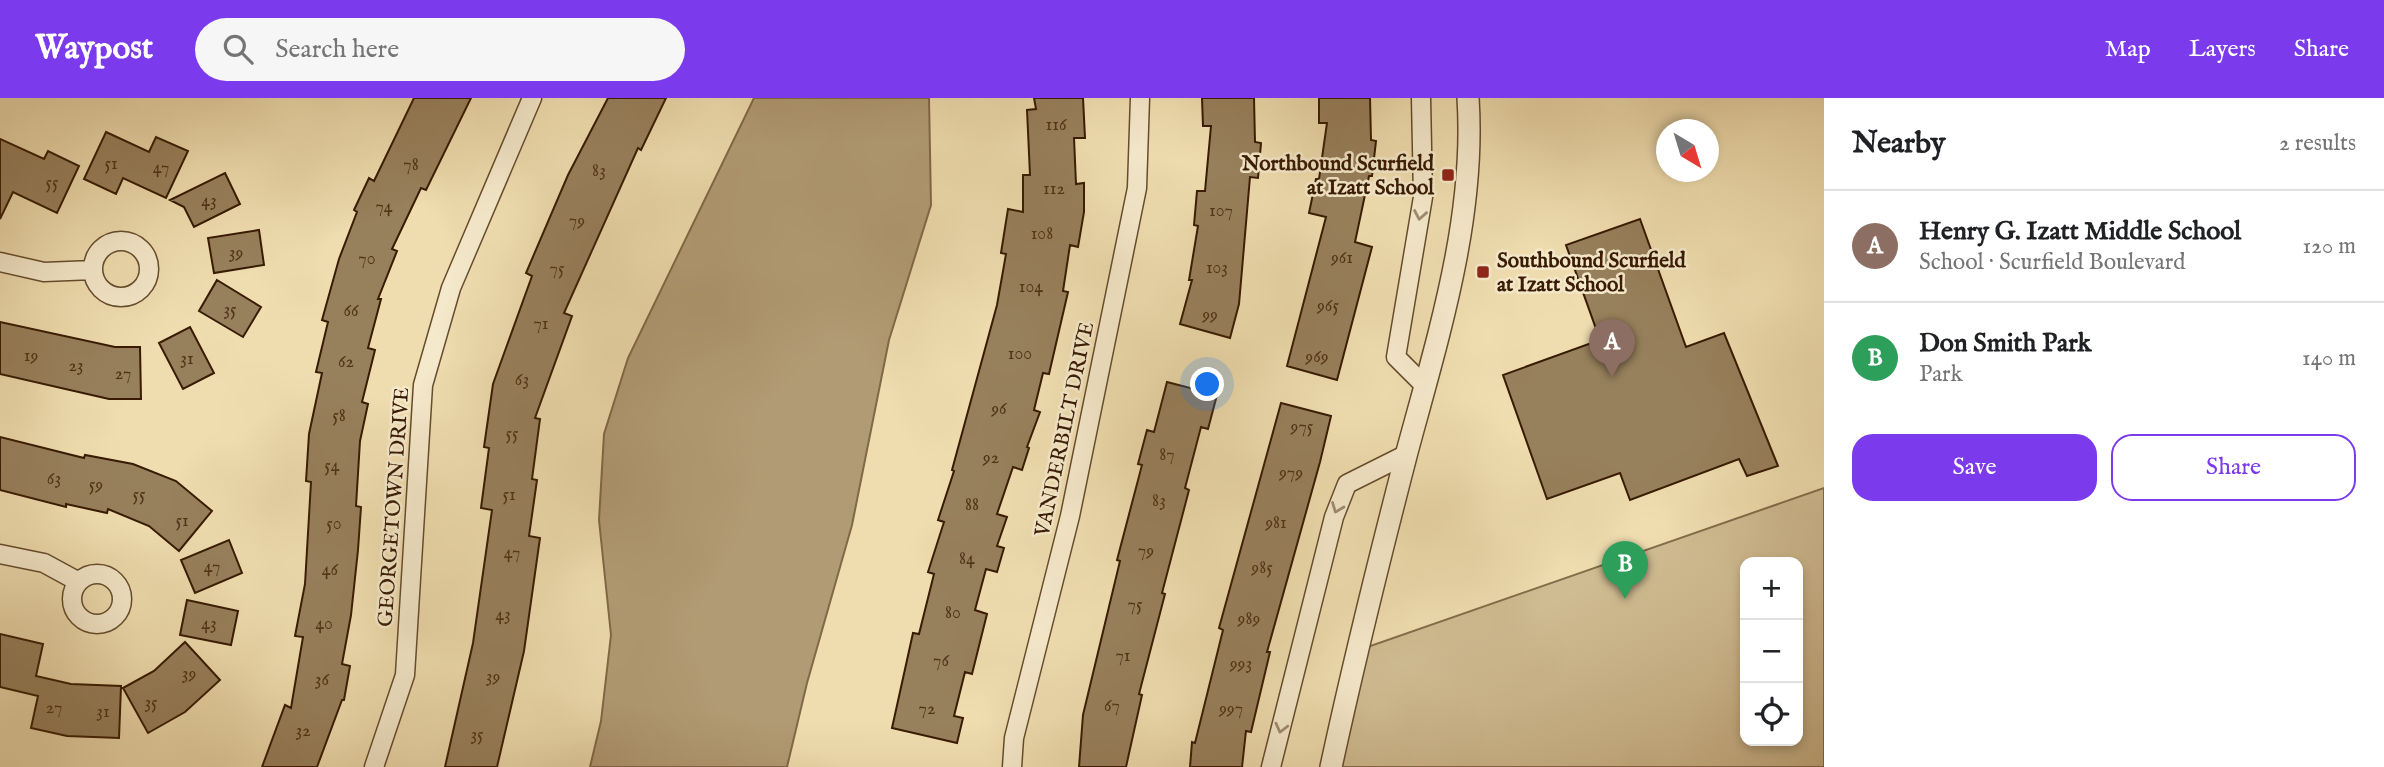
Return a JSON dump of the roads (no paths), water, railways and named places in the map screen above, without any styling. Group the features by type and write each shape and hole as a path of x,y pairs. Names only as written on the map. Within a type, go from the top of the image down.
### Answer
{"street":[{"name":"GEORGETOWN DRIVE","path":"374,767 405,675 423,385 451,288 532,98"},
{"name":"VANDERBILT DRIVE","path":"1012,767 1014,738 1069,516 1138,188 1140,98"},
{"path":"1421,98 1423,197 1396,357 1425,386"},
{"path":"1331,767 1356,651 1425,386 1465,205 1471,153 1468,98"},
{"path":"0,262 44,272 93,270"},
{"path":"1271,767 1334,517 1347,484 1407,454"},
{"path":"0,554 44,563 79,582"}],"place":[{"name":"Northbound Scurfield at Izatt School","path":"1448,175"},
{"name":"Southbound Scurfield at Izatt School","path":"1483,272"},
{"name":"Henry G. Izatt Middle School","path":"1612,377"},
{"name":"Don Smith Park","path":"1625,599"}]}
